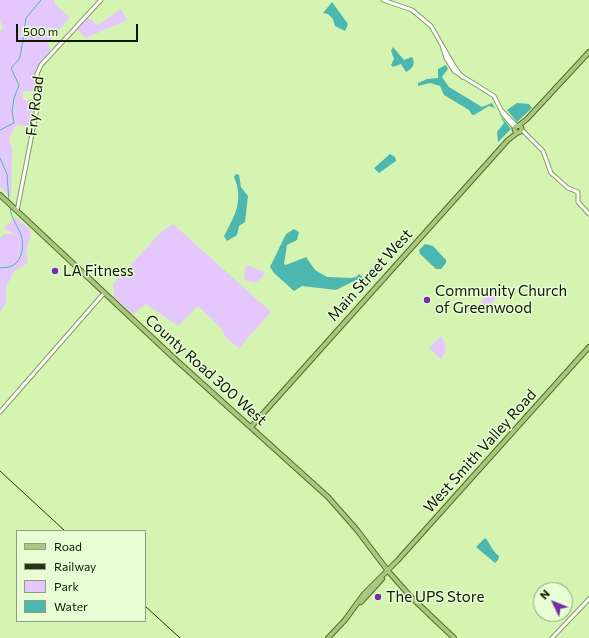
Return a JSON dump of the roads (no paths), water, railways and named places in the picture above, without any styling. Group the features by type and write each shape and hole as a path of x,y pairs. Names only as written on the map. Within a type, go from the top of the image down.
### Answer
{"main road":[{"name":"Main Street West","path":"251,427 508,140 589,52"},
{"name":"County Road 300 West","path":"1,196 104,293 328,497 358,532 388,571 420,607 454,638"},
{"name":"West Smith Valley Road","path":"328,638 589,347"}],"street":[{"name":"Fry Road","path":"17,210 38,103 37,74 41,65 101,0"},
{"path":"383,0 402,6 420,16 431,26 452,67 462,77 494,96 501,110 518,129 542,150 551,173 568,188 578,192 578,202 589,214"},
{"path":"0,412 104,293"},
{"path":"552,638 589,599"}],"water":[{"path":"332,2 348,24 345,31 335,26 333,19 328,14 323,13"},
{"path":"393,47 404,60 412,57 414,62 413,66 406,72 401,64 393,67 391,65 394,59 391,51"},
{"path":"446,65 448,69 442,77 449,87 482,107 492,103 495,108 489,106 472,115 469,110 444,95 440,86 430,83 418,86 418,83 427,79 438,78 438,69"},
{"path":"517,103 529,104 532,108 517,122 507,110"},
{"path":"500,115 511,129 498,142 497,132 504,123"},
{"path":"390,154 395,157 396,161 379,173 374,168"},
{"path":"236,174 239,175 241,187 248,196 245,222 239,226 237,235 227,241 224,236 235,214 238,201 237,186 234,177"},
{"path":"294,229 299,232 297,240 287,245 284,264 286,265 306,257 315,270 327,277 351,278 356,277 359,274 367,281 356,280 336,290 302,286 294,291 274,273 270,267 286,234"},
{"path":"425,244 433,246 446,260 446,263 441,269 436,269 420,254 419,250"},
{"path":"485,538 499,556 495,563 476,547"}],"waterway":[{"path":"0,130 14,123 12,111 14,98 19,85 11,68 19,59 26,18 41,0"},
{"path":"0,158 7,174 9,202"},
{"path":"0,268 13,266 19,260 22,251 23,243 21,235 12,216 10,207"}],"railway":[{"path":"0,471 64,530"},
{"path":"146,607 180,638"}],"place":[{"name":"LA Fitness","path":"55,271"},
{"name":"Community Church of Greenwood","path":"427,300"},
{"name":"The UPS Store","path":"378,597"}]}
